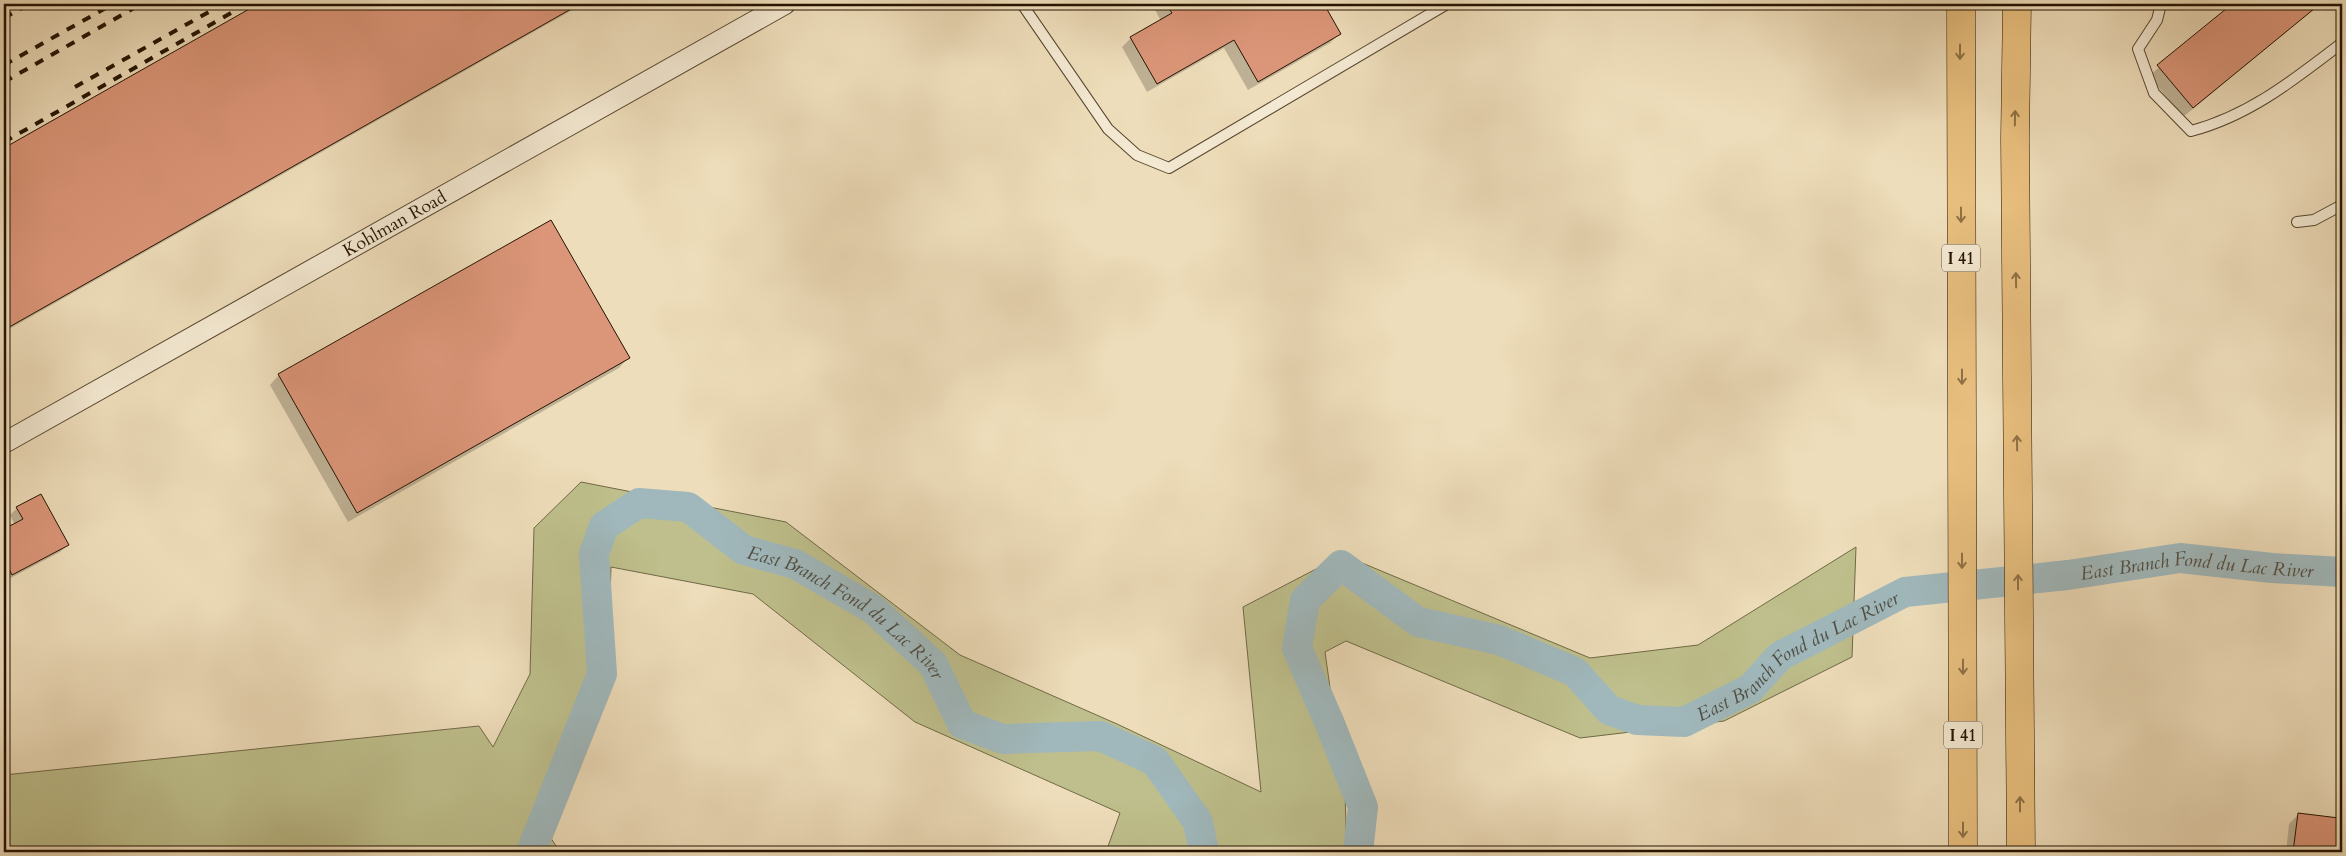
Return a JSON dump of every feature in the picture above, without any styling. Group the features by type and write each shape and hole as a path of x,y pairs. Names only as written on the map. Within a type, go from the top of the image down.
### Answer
{"highway":[{"name":"I 41","path":"1961,4 1963,852"},
{"path":"2017,4 2015,148 2021,852"}],"street":[{"name":"Kohlman Road","path":"4,442 785,4"}],"lane":[{"path":"1022,4 1108,129 1137,155 1169,168 1447,4"},
{"path":"2161,4 2157,20 2138,49 2154,93 2191,131 2218,124 2278,92 2342,43"},
{"path":"2297,222 2314,220 2342,205"}],"green space":[{"path":"581,482 786,522 960,655 1117,724 1261,792 1243,607 1343,555 1590,658 1698,645 1856,547 1852,657 1724,721 1580,738 1346,641 1325,652 1345,794 1347,852 1106,852 1120,813 915,722 753,594 611,567 607,694 541,823 560,852 4,852 4,775 479,726 493,747 530,674 534,528"}],"building":[{"path":"258,4 580,4 4,330 4,148"},
{"path":"1166,4 1324,4 1341,34 1258,82 1234,40 1157,84 1130,37 1172,13"},
{"path":"2232,4 2320,4 2193,108 2157,65"},
{"path":"551,220 630,358 357,513 278,374"},
{"path":"41,494 69,545 12,575 4,559 4,529 23,519 16,507"},
{"path":"2298,813 2339,818 2336,852 2293,852"}],"waterway":[{"name":"East Branch Fond du Lac River","path":"531,852 602,674 594,554 604,526 639,503 688,507 744,550 795,564 873,609 933,664 962,724 1003,739 1100,736 1155,761 1198,822 1204,852"},
{"name":"East Branch Fond du Lac River","path":"1358,852 1363,807 1297,648 1305,600 1341,565 1418,622 1499,640 1575,672 1609,710 1637,720 1684,722 1750,689 1780,656 1905,592 2068,575 2180,558 2272,568 2342,572"}],"railway":[{"path":"4,18 29,4"},
{"path":"4,65 113,4"},
{"path":"4,82 141,4"},
{"path":"75,87 223,4"},
{"path":"4,142 247,4"}]}
